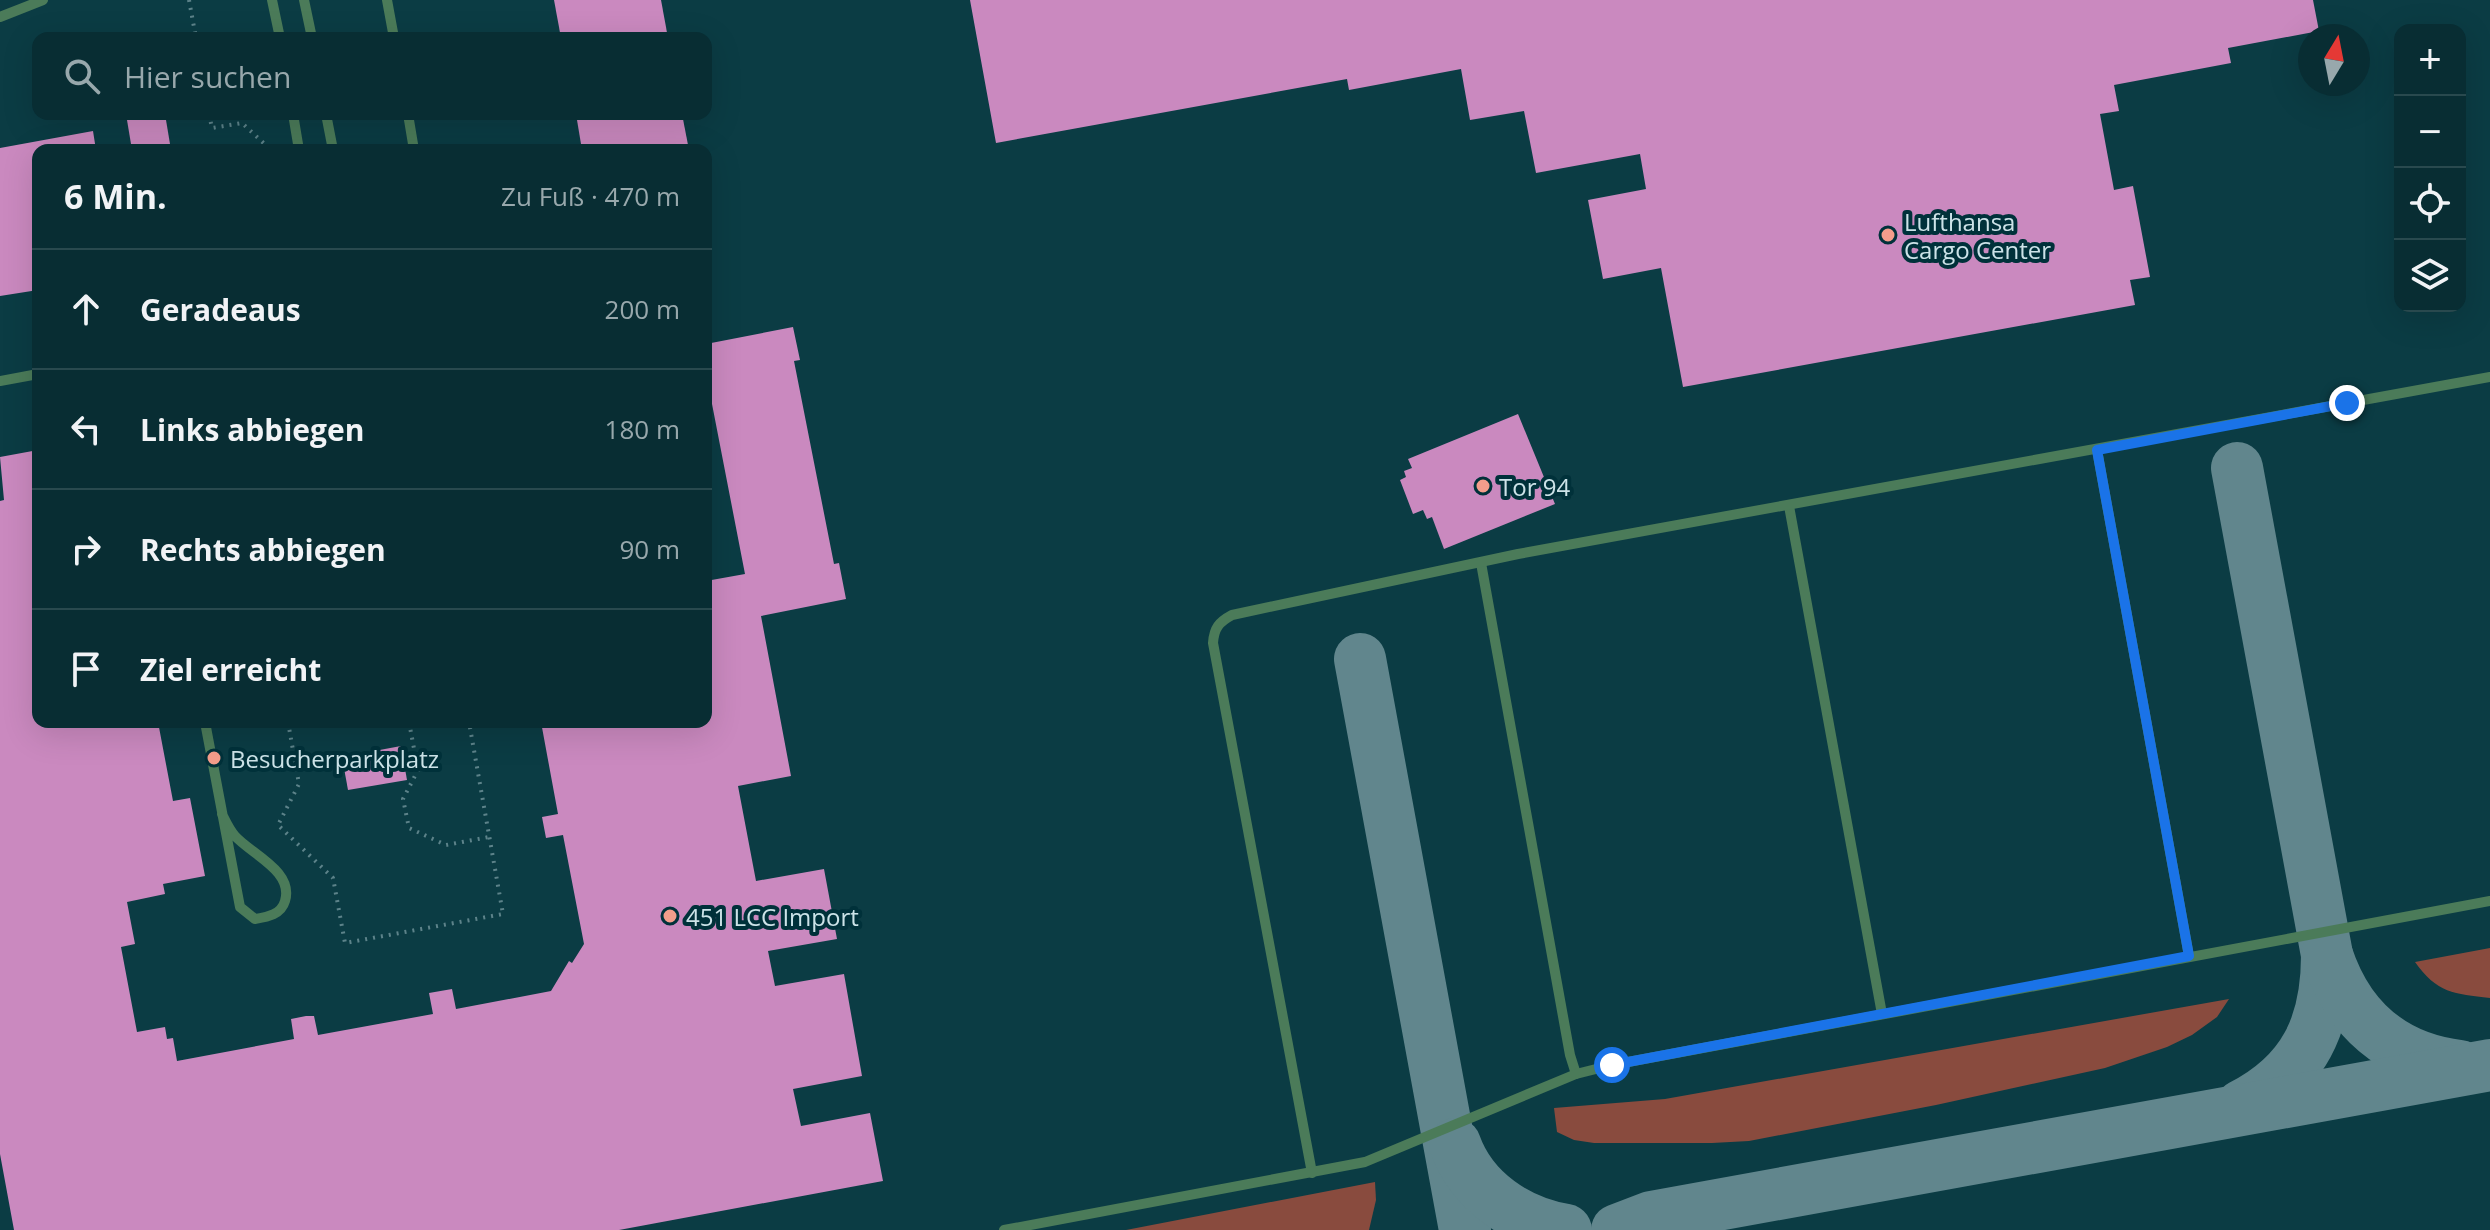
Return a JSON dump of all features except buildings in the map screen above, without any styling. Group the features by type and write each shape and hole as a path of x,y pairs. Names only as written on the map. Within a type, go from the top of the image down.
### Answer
{"lane":[{"path":"0,17 43,0"},
{"path":"272,0 279,32"},
{"path":"304,0 311,32"},
{"path":"387,0 393,32"},
{"path":"294,120 298,144"},
{"path":"327,120 332,144"},
{"path":"409,120 413,144"},
{"path":"0,381 32,375"},
{"path":"1312,1173 1215,659 1214,631 1221,621 1232,615 1552,547 2490,377"},
{"path":"2097,450 2189,956"},
{"path":"1789,506 1882,1014"},
{"path":"1481,563 1576,1074"},
{"path":"206,728 222,814 240,907 255,919 272,916 284,903 280,874 236,838 222,814"},
{"path":"1004,1230 1365,1162 1576,1074 1612,1065 2490,901"}],"path":[{"path":"189,0 195,32"},
{"path":"210,120 212,128 242,123 265,144"},
{"path":"289,728 299,784 278,825 333,878 345,943 503,914 470,728"},
{"path":"410,728 418,770 403,799 409,828 446,845 489,837"}],"shaded area":[{"path":"2490,948 2490,998 2447,990 2431,980 2415,962"},
{"path":"2229,999 2217,1017 2192,1035 2167,1047 2105,1068 1936,1105 1749,1141 1594,1143 1574,1140 1557,1132 1554,1108 1665,1099"},
{"path":"1375,1182 1376,1200 1369,1230 1126,1230"}],"taxiway":[{"path":"2237,468 2327,955 2322,1004 2308,1045 2281,1079 2241,1106"},
{"path":"1360,659 1465,1230"},
{"path":"2327,955 2347,998 2376,1032 2413,1054 2460,1066"},
{"path":"1617,1230 1651,1217 2490,1065"},
{"path":"1455,1144 1473,1177 1499,1202 1531,1220 1566,1230"}],"place":[{"name":"Lufthansa Cargo Center","path":"1888,235"},
{"name":"Tor 94","path":"1483,486"},
{"name":"Besucherparkplatz","path":"214,758"},
{"name":"451 LCC Import","path":"670,916"}],"route":[{"path":"1612,1065 2189,956 2097,450 2347,403"}]}
